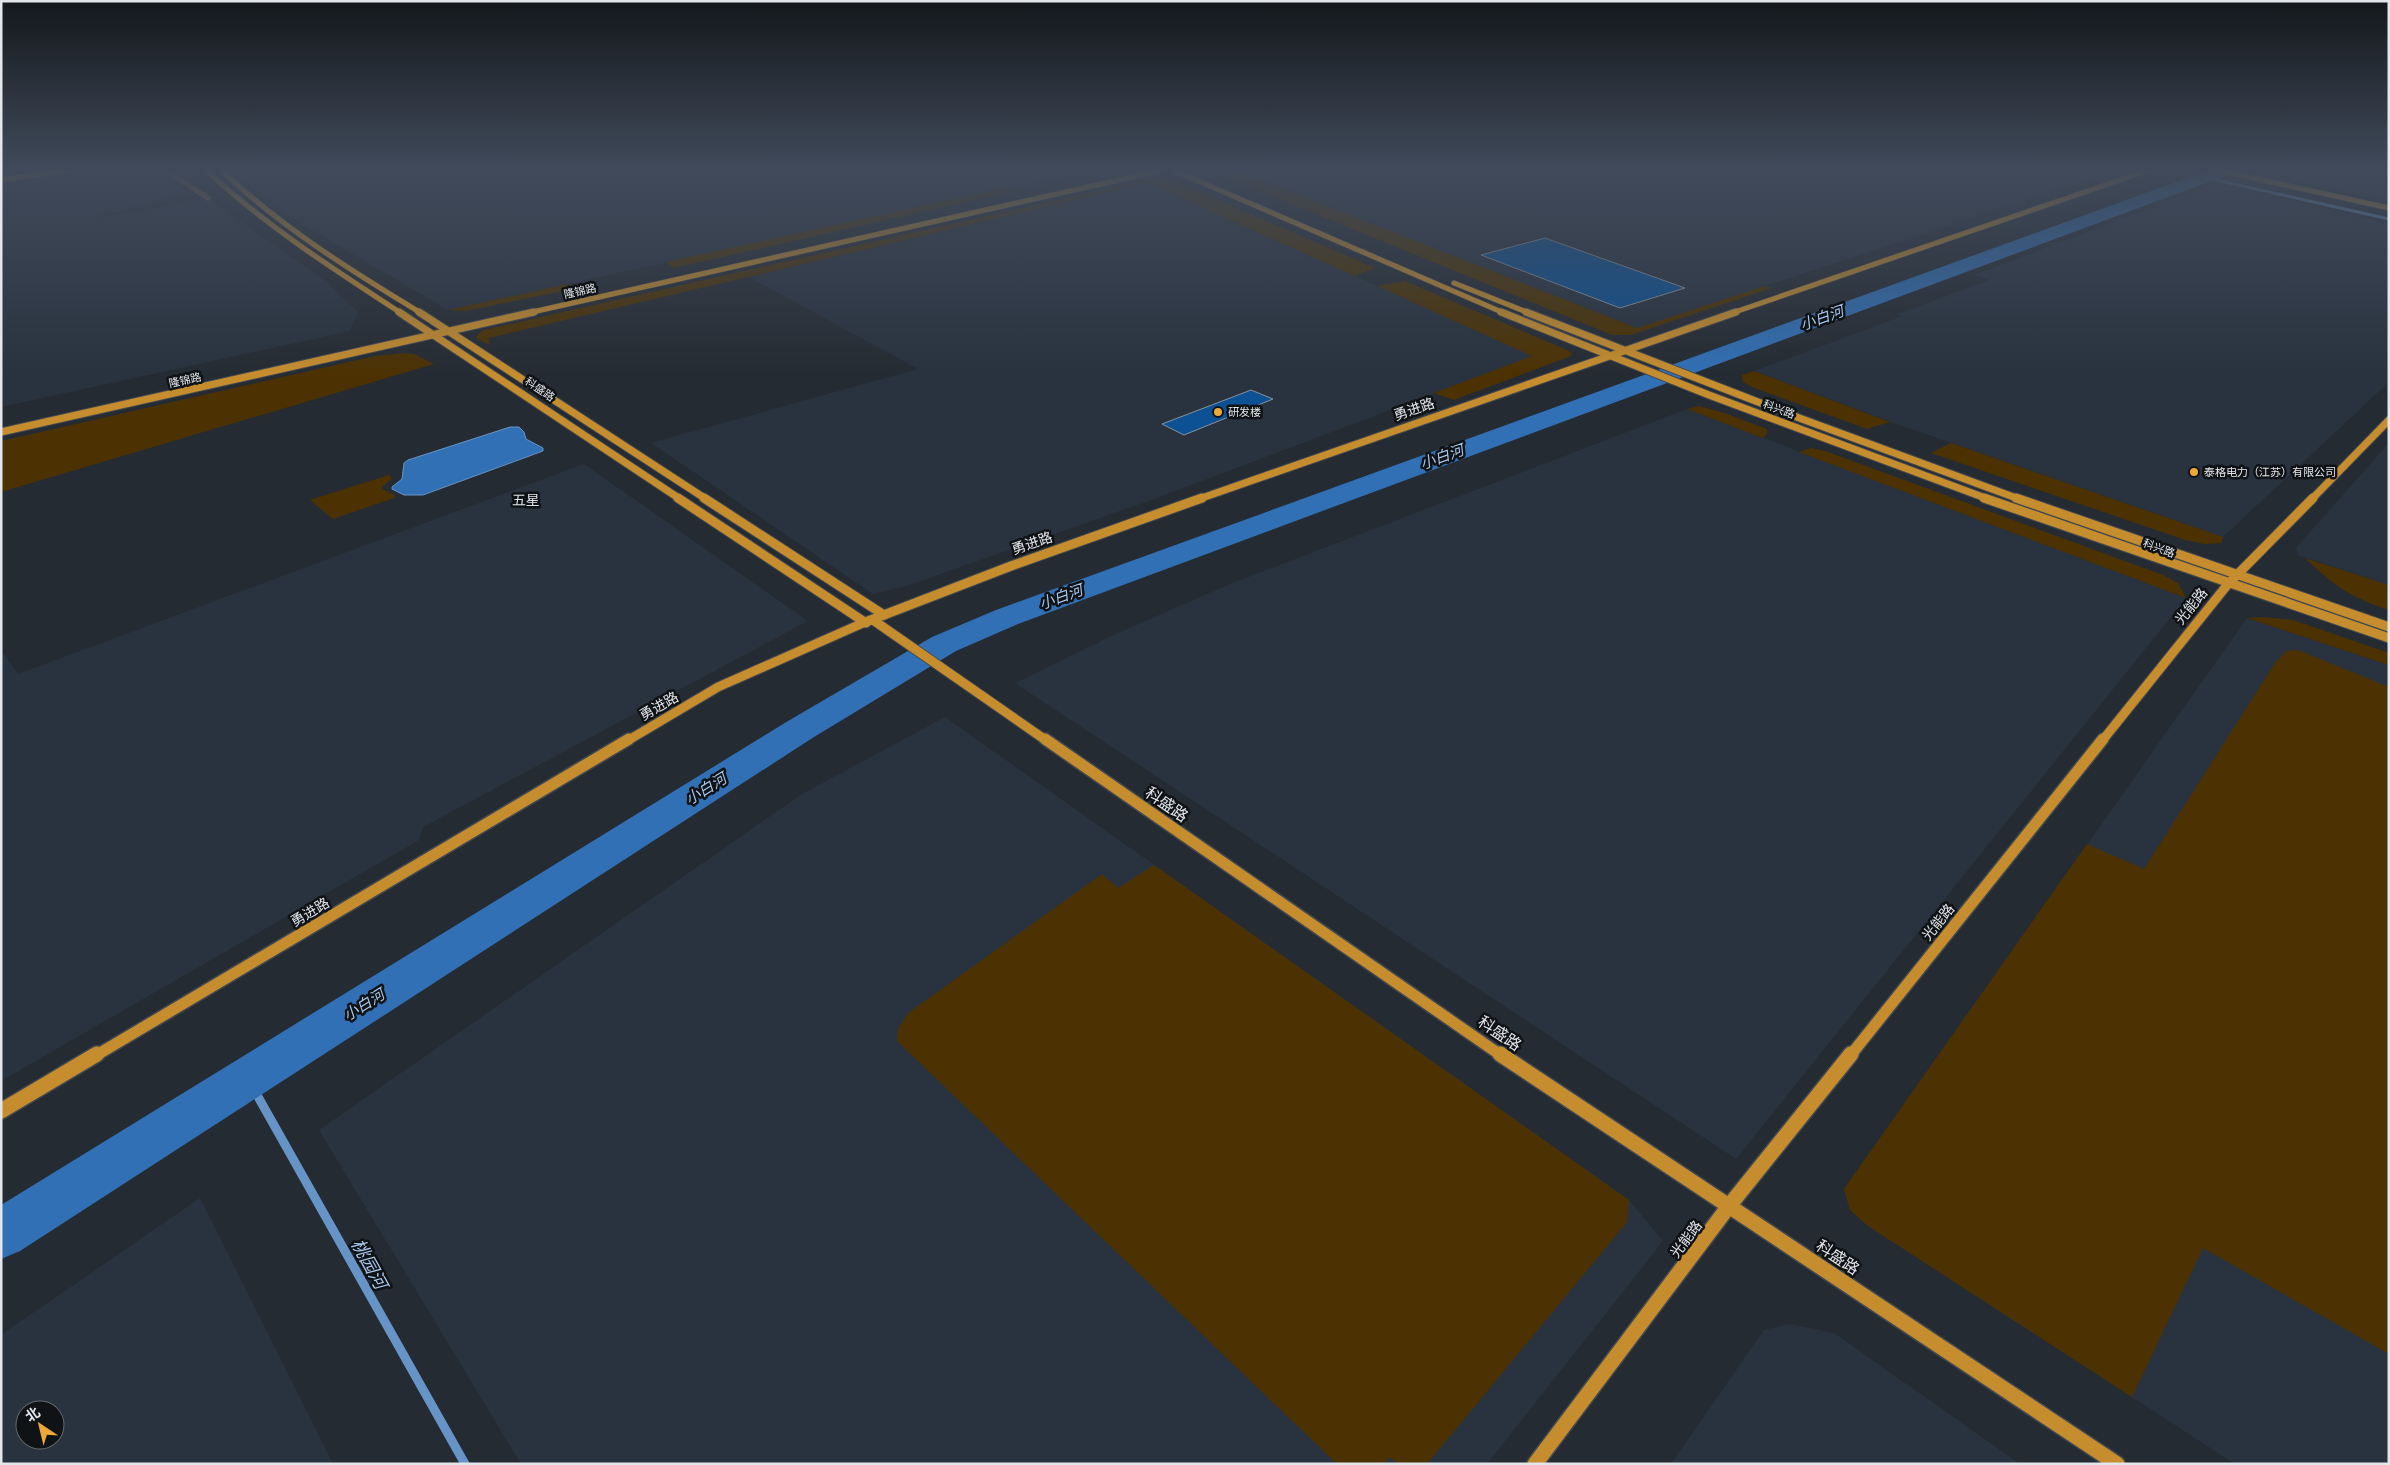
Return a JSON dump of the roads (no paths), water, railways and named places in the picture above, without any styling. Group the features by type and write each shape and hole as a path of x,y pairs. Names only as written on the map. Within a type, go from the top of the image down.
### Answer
{"street":[{"name":"科盛路","path":"287,238 951,675 1465,1031 2117,1464"},
{"name":"科盛路","path":"303,238 445,328 884,615"},
{"name":"隆锦路","path":"1,432 840,238"},
{"name":"隆锦路","path":"445,328 852,238"},
{"name":"科兴路","path":"1333,238 1607,356 1691,388 2389,638"},
{"path":"1348,238 1437,276"},
{"name":"勇进路","path":"1,1111 718,687 869,621 1002,568 1620,351 1949,238"},
{"name":"科兴路","path":"1446,280 1645,361 2231,580 2389,627"},
{"name":"隆锦路","path":"1,425 430,332"},
{"name":"光能路","path":"1535,1464 1729,1206 2231,580 2389,420"}],"water":[{"path":"510,427 519,427 524,432 526,439 543,448 543,451 423,495 404,495 392,489 402,479 404,463 408,460"}],"waterway":[{"name":"小白河","path":"1,1234 801,729 944,644 1007,617 2039,238"},
{"name":"桃园河","path":"248,1079 465,1464"}],"place":[{"name":"研发楼","path":"1218,412"},
{"name":"泰格电力（江苏）有限公司","path":"2194,472"}],"district":[{"name":"五星","path":"526,500"}]}
